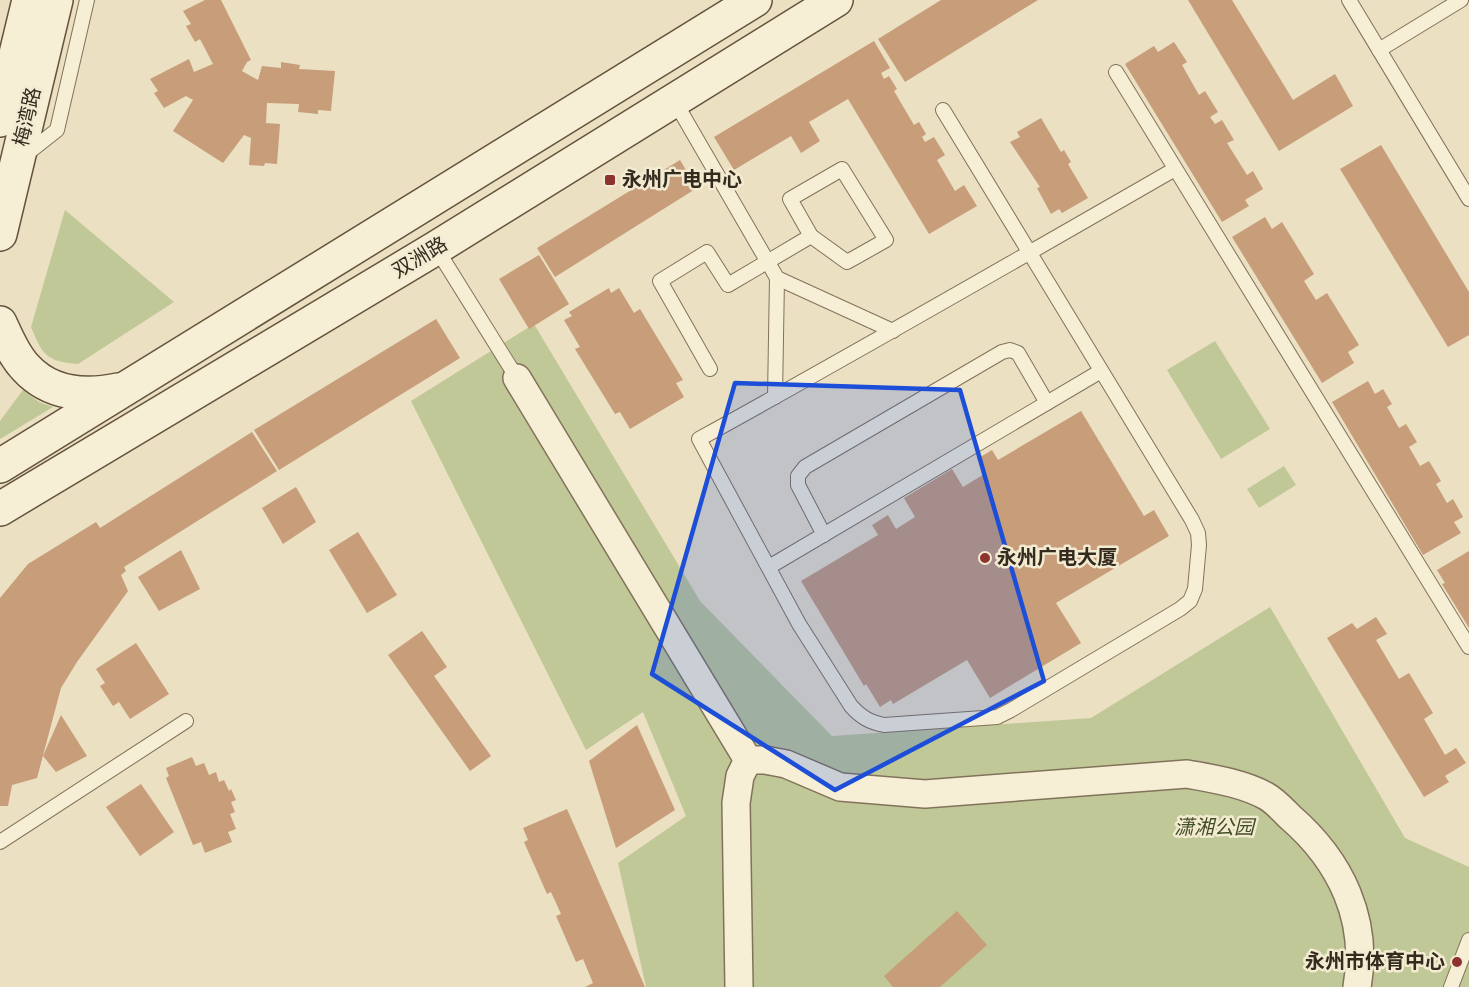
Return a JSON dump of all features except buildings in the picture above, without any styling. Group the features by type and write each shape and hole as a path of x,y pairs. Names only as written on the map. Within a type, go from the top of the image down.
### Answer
{"main road":[{"name":"梅湾路","path":"0,120 29,0"},
{"name":"梅湾路","path":"0,234 56,0"},
{"path":"0,466 754,0"},
{"name":"双洲路","path":"0,509 436,248 836,0"},
{"path":"0,323 9,343 27,370 60,389 79,394 100,394 128,387"},
{"path":"231,323 252,358"}],"street":[{"path":"517,378 748,760"},
{"path":"739,987 736,803 740,776 748,760"},
{"path":"748,760 786,764 840,787 925,794 1187,774 1228,781 1267,797 1305,830 1337,871 1356,916 1361,964 1356,987"}],"lane":[{"path":"17,161 57,130 87,0"},
{"path":"1349,0 1469,199"},
{"path":"1379,50 1461,0"},
{"path":"1116,72 1469,647"},
{"path":"674,100 777,278 775,397"},
{"path":"943,110 1029,253 1192,520 1198,533 1199,545 1195,590 1190,601 1180,609 997,717 884,725 865,719 850,706 799,624 699,439 893,331 1029,253 1175,169"},
{"path":"842,169 886,240 847,262 811,236 790,200 842,169"},
{"path":"710,369 660,281 707,252 728,285 811,236"},
{"path":"436,248 517,378"},
{"path":"777,278 893,331"},
{"path":"824,535 798,485 798,476 805,467 1002,352 1010,350 1018,353 1047,403"},
{"path":"769,567 1101,371"},
{"path":"0,842 186,720"},
{"path":"1451,987 1469,940"}],"highlighted area":[{"path":"735,383 960,390 1044,681 835,790 652,674"}],"green space":[{"path":"65,210 174,302 78,364 52,359 39,345 31,327"},
{"name":"潇湘公园","path":"534,324 700,601 832,736 1091,718 1270,607 1405,838 1469,867 1469,987 646,987 618,863 686,816 643,712 586,750 411,401"},
{"path":"1215,341 1270,429 1221,459 1167,370"},
{"path":"23,390 39,402 53,407 0,439 0,421"},
{"path":"1284,466 1296,485 1259,508 1247,489"}],"place":[{"name":"永州广电中心","path":"610,180"},
{"name":"永州广电大厦","path":"985,558"},
{"name":"永州市体育中心","path":"1457,962"}]}
